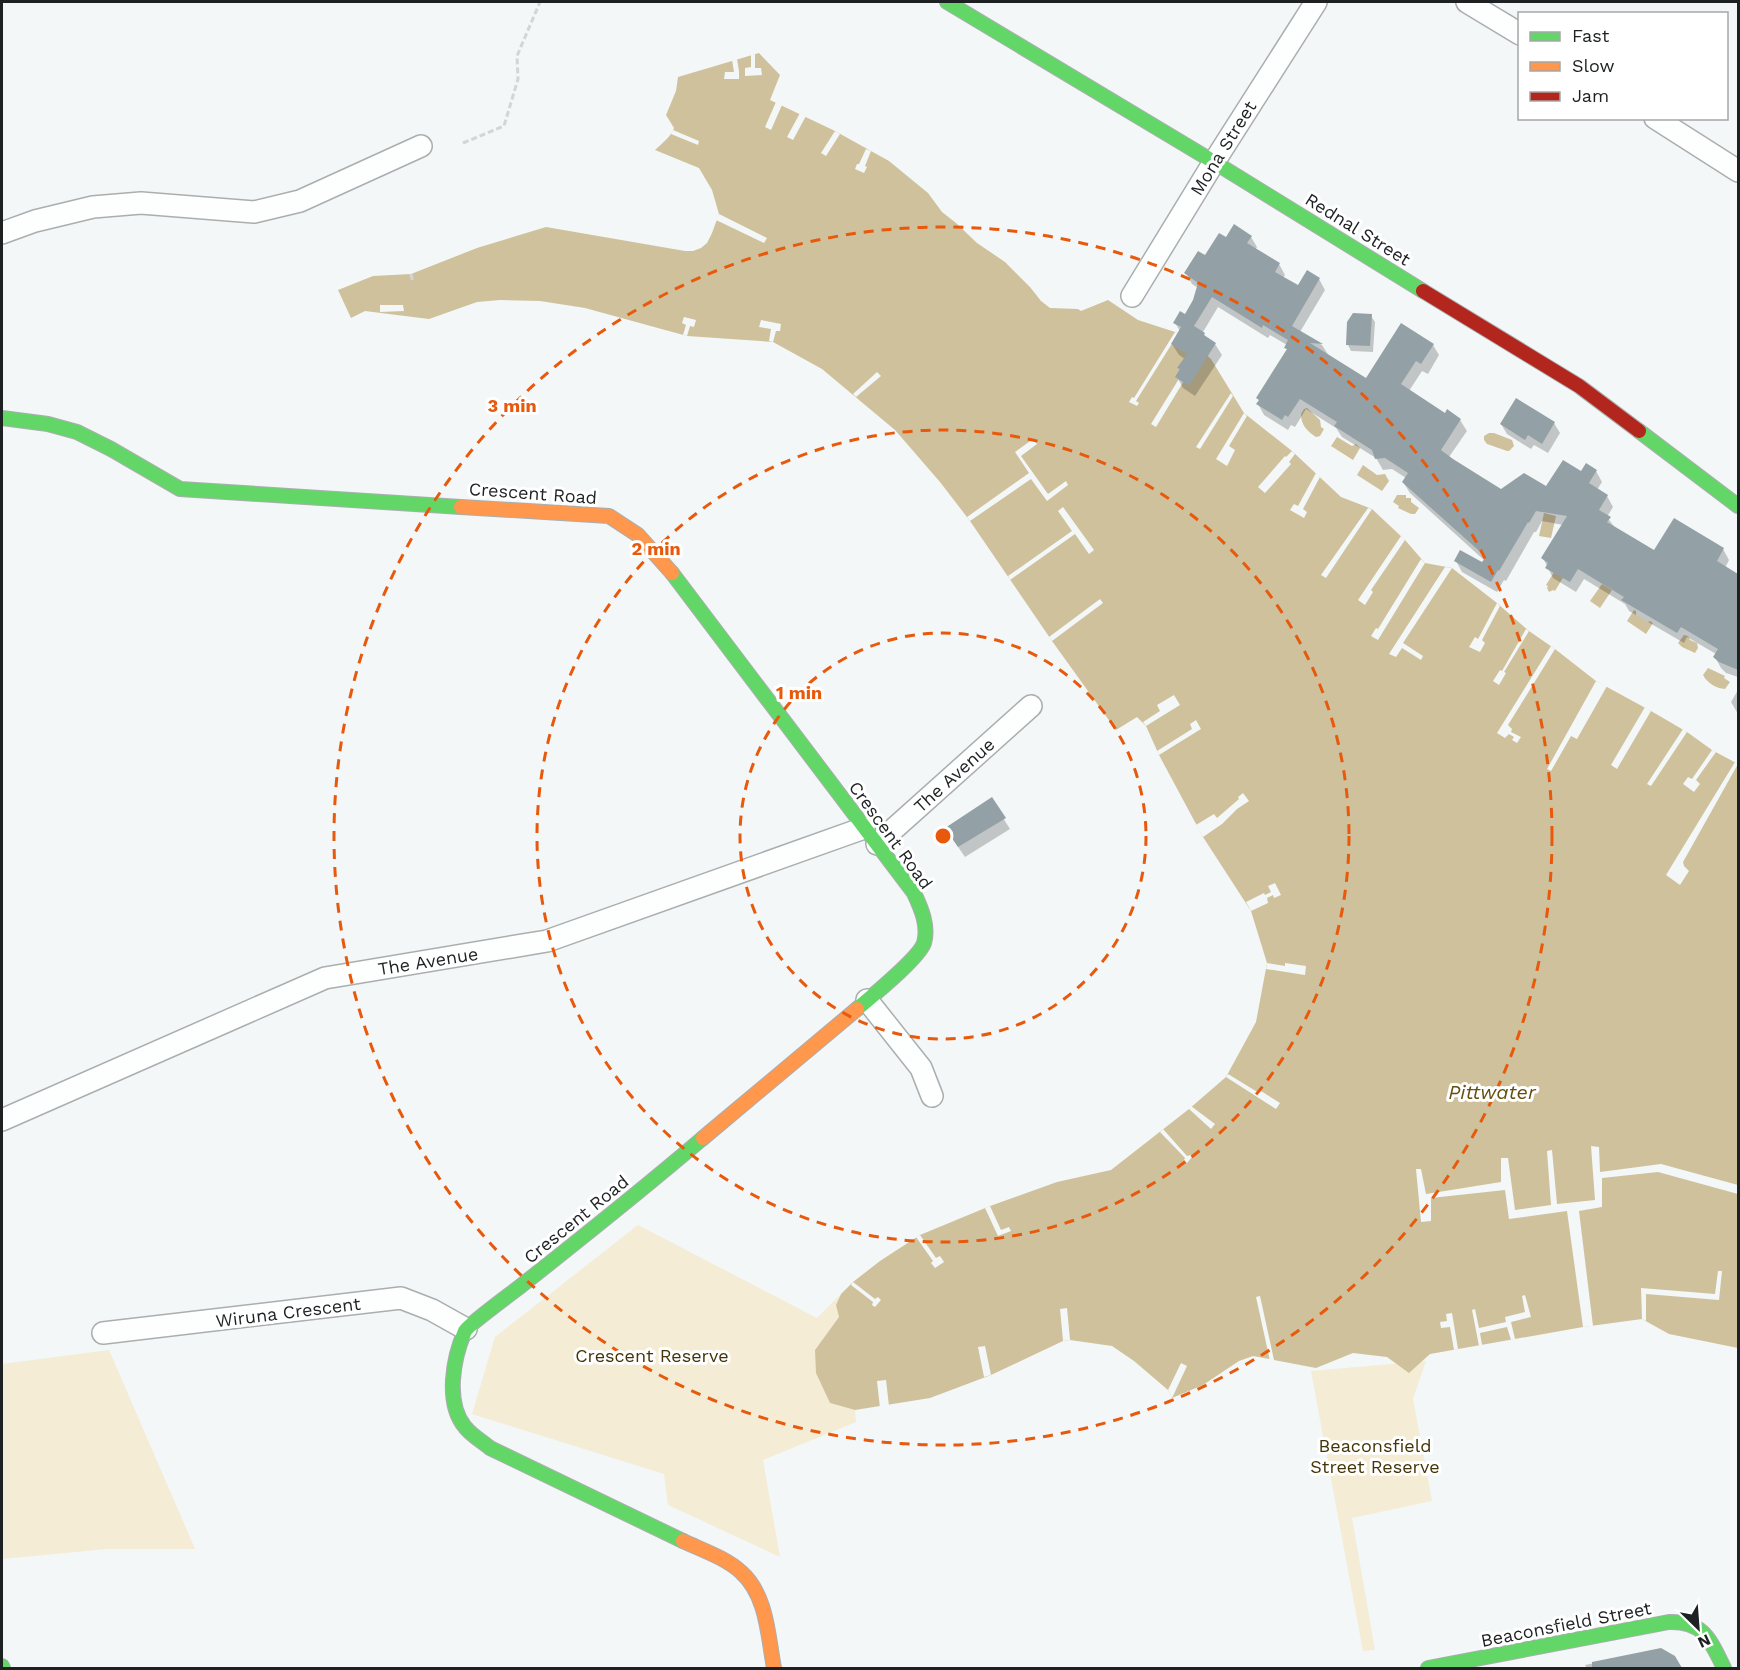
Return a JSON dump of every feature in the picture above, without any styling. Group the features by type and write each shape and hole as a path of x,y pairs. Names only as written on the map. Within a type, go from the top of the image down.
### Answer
{"street":[{"name":"Rednal Street","path":"947,2 1214,162 1579,386 1738,506"},
{"name":"Mona Street","path":"1132,296 1316,2"},
{"path":"1467,2 1518,33"},
{"path":"1658,120 1738,171"},
{"path":"2,233 35,221 93,207 141,203 254,212 300,201 421,146"},
{"name":"Crescent Road","path":"2,418 48,424 77,432 111,448 180,489 609,516 638,535 669,570 914,893 923,913 925,928 924,944 916,956 612,1215 466,1329"},
{"name":"The Avenue","path":"2,1120 325,978 547,941 871,836 1032,706"},
{"path":"867,1000 921,1068 932,1096"},
{"name":"Wiruna Crescent","path":"103,1333 401,1298 432,1310 466,1329"},
{"path":"466,1329 452,1385 453,1404 466,1428 490,1448 720,1559 743,1574 756,1591 764,1612 774,1668"},
{"name":"Beaconsfield Street","path":"1428,1668 1669,1622 1688,1623 1701,1629 1724,1668"}],"path":[{"path":"463,143 504,126 518,79 517,56 540,2"},
{"path":"411,274 413,283"}],"green space":[{"name":"Crescent Reserve","path":"638,1225 817,1318 841,1294 836,1305 839,1317 815,1350 830,1403 855,1410 856,1422 763,1460 780,1557 668,1505 664,1474 472,1414 495,1337"},
{"path":"109,1350 195,1549 107,1549 2,1559 2,1364"},
{"name":"Beaconsfield Street Reserve","path":"1426,1361 1413,1399 1432,1501 1352,1518 1375,1650 1363,1651 1311,1371"}],"water":[{"name":"Pittwater","path":"759,53 780,75 770,100 835,131 889,161 928,193 942,212 977,243 1005,262 1050,308 1081,311 1108,300 1138,320 1175,332 1211,359 1244,413 1292,451 1341,497 1372,509 1405,540 1425,563 1452,568 1529,631 1596,681 1687,732 1712,750 1738,764 1738,1348 1669,1334 1642,1319 1430,1354 1409,1373 1387,1357 1353,1353 1316,1368 1253,1356 1239,1361 1203,1385 1172,1398 1168,1390 1112,1346 1070,1340 1063,1341 991,1375 930,1398 855,1410 830,1403 816,1373 815,1350 839,1317 836,1305 841,1294 880,1261 920,1235 1057,1182 1111,1170 1226,1077 1256,1022 1267,963 1251,911 1203,837 1146,726 1137,717 1116,730 970,521 940,482 895,430 822,369 773,342 687,336 585,308 540,301 477,302 429,319 365,311 351,318 338,290 373,276 411,274 477,248 546,227 685,251 701,248 707,243 719,214 712,190 699,168 655,150 669,137 674,128 666,115 676,91 678,77"},
{"path":"1307,408 1320,420 1321,427 1324,429 1320,436 1316,437 1303,425 1301,414"},
{"path":"1489,433 1512,440 1514,446 1507,451 1487,444 1484,436"},
{"path":"1337,437 1352,446 1356,444 1360,448 1353,460 1331,446"},
{"path":"1363,465 1377,475 1385,474 1389,481 1382,491 1357,475"},
{"path":"1397,495 1406,495 1406,498 1411,498 1411,502 1419,508 1415,514 1398,508 1399,506 1393,502"},
{"path":"1544,513 1556,516 1551,538 1539,536"},
{"path":"1558,566 1567,571 1555,591 1549,592 1546,585"},
{"path":"1602,584 1612,590 1600,608 1590,601"},
{"path":"1634,610 1636,615 1653,623 1646,634 1627,621"},
{"path":"1684,635 1697,643 1698,648 1695,653 1678,643"},
{"path":"1708,668 1725,676 1724,678 1730,682 1725,689 1718,688 1707,681 1703,675"}],"pier":[{"path":"755,54 755,68 761,68 762,75 745,76 745,68 751,67 751,55"},
{"path":"737,59 739,79 724,79 725,72 734,72 732,60"},
{"path":"776,102 782,105 771,130 765,127"},
{"path":"800,113 806,116 793,140 787,137"},
{"path":"673,130 699,141 698,145 671,134"},
{"path":"835,131 840,134 826,156 821,153"},
{"path":"866,149 871,151 864,173 855,169"},
{"path":"719,214 767,238 764,243 716,220"},
{"path":"380,305 403,305 404,311 380,312"},
{"path":"684,317 696,320 694,327 690,326 687,336 683,335 686,325 682,323"},
{"path":"761,320 781,324 780,331 776,331 773,342 769,341 771,329 759,327"},
{"path":"1175,332 1178,334 1136,401 1139,403 1137,406 1129,402 1132,397 1134,398"},
{"path":"1198,348 1202,351 1156,427 1151,424"},
{"path":"877,372 881,376 856,397 853,394"},
{"path":"1231,393 1233,396 1200,449 1196,447"},
{"path":"1244,413 1247,416 1229,446 1235,450 1227,466 1216,459"},
{"path":"1033,439 1037,444 1021,456 1048,494 1066,481 1068,485 1047,501 1031,479 970,521 967,517 1029,473 1015,452"},
{"path":"1292,451 1295,454 1289,462 1291,464 1265,493 1258,487"},
{"path":"1316,473 1320,477 1303,509 1307,512 1304,518 1290,510 1294,504 1298,506"},
{"path":"1063,507 1094,550 1089,554 1075,534 1010,580 1008,576 1072,531 1058,511"},
{"path":"1368,508 1372,509 1326,578 1321,575"},
{"path":"1401,536 1405,540 1371,590 1373,592 1365,605 1358,600"},
{"path":"1421,559 1425,563 1378,640 1371,636 1376,628 1378,629"},
{"path":"1445,567 1452,568 1403,643 1423,656 1421,660 1402,648 1396,657 1389,654"},
{"path":"1100,599 1103,603 1052,641 1049,637"},
{"path":"1497,603 1500,606 1482,640 1485,643 1480,652 1469,647 1475,637 1478,639"},
{"path":"1526,629 1529,631 1504,672 1506,673 1499,685 1493,681 1500,670 1502,671"},
{"path":"1551,646 1555,649 1508,725 1512,729 1511,732 1521,737 1517,743 1509,734 1505,738 1497,733"},
{"path":"1596,681 1607,686 1577,739 1571,736 1551,771 1547,769"},
{"path":"1174,695 1180,705 1146,726 1143,722 1160,711 1157,705"},
{"path":"1645,707 1651,711 1617,769 1611,765"},
{"path":"1196,720 1201,729 1159,755 1157,751 1192,729 1190,724"},
{"path":"1683,729 1687,732 1651,786 1647,784"},
{"path":"1712,750 1716,752 1696,780 1700,784 1694,792 1683,784 1688,777 1692,779"},
{"path":"1735,762 1738,764 1683,862 1689,871 1680,885 1666,875"},
{"path":"1243,793 1249,801 1203,837 1196,825 1214,814 1217,818"},
{"path":"1275,883 1281,895 1267,898 1268,903 1251,911 1246,902 1271,892 1268,886"},
{"path":"1267,963 1306,966 1305,975 1266,969"},
{"path":"1228,1074 1280,1103 1276,1109 1226,1077"},
{"path":"1191,1106 1215,1124 1211,1129 1189,1109"},
{"path":"1163,1129 1187,1156 1192,1157 1187,1163 1160,1132"},
{"path":"1591,1146 1599,1147 1600,1172 1661,1164 1738,1185 1738,1194 1658,1172 1602,1178 1602,1207 1579,1211 1593,1326 1583,1327 1567,1211 1509,1219 1505,1190 1431,1198 1431,1221 1421,1222 1416,1169 1421,1169 1426,1194 1501,1182 1501,1158 1508,1158 1515,1210 1551,1205 1547,1151 1552,1150 1557,1204 1595,1200"},
{"path":"990,1206 1001,1230 1009,1227 1011,1231 998,1236 985,1208"},
{"path":"920,1235 936,1258 940,1256 944,1262 935,1268 931,1263 933,1261 916,1237"},
{"path":"1718,1271 1722,1271 1719,1300 1646,1294 1646,1321 1642,1319 1641,1288 1715,1294"},
{"path":"853,1282 875,1299 878,1297 881,1300 875,1307 872,1305 873,1302 851,1285"},
{"path":"1525,1295 1531,1317 1511,1322 1515,1339 1511,1340 1507,1327 1480,1333 1482,1345 1479,1346 1472,1310 1475,1309 1479,1328 1506,1322 1505,1317 1525,1312 1522,1296"},
{"path":"1260,1296 1274,1360 1270,1361 1256,1297"},
{"path":"1067,1308 1070,1340 1063,1341 1060,1309"},
{"path":"1452,1313 1458,1349 1454,1350 1450,1327 1441,1328 1440,1322 1447,1321 1446,1314"},
{"path":"985,1346 991,1375 984,1377 978,1347"},
{"path":"1181,1363 1187,1366 1172,1398 1168,1390"},
{"path":"886,1380 889,1406 880,1408 877,1381"}],"building":[{"path":"1234,224 1252,236 1247,243 1280,263 1275,272 1298,285 1307,270 1320,278 1292,326 1323,344 1310,343 1366,378 1401,323 1434,344 1421,364 1416,361 1401,384 1445,413 1447,409 1461,419 1441,450 1453,459 1501,489 1524,473 1546,486 1563,460 1581,471 1586,463 1597,470 1589,483 1608,495 1599,510 1611,517 1607,522 1654,550 1674,518 1724,548 1717,561 1738,574 1738,670 1713,657 1718,649 1681,627 1677,633 1621,600 1624,597 1578,569 1570,582 1545,568 1548,563 1541,558 1567,516 1536,511 1491,582 1454,561 1460,550 1482,562 1486,557 1402,482 1408,473 1385,458 1375,459 1372,450 1334,426 1337,422 1300,399 1288,417 1285,415 1282,420 1256,404 1259,400 1256,398 1287,349 1284,348 1288,340 1263,325 1262,328 1212,297 1194,326 1216,343 1189,386 1175,377 1180,369 1177,368 1187,354 1171,344 1181,327 1173,323 1180,311 1185,314 1193,300 1198,283 1184,273 1198,251 1205,255 1219,233 1226,237"},
{"path":"1353,313 1372,314 1370,346 1346,345 1347,322"},
{"path":"1516,398 1555,422 1542,444 1528,435 1525,440 1500,424"},
{"path":"992,797 1006,818 958,847 945,828"},
{"path":"1661,1648 1675,1656 1682,1668 1592,1668 1592,1662"}],"traffic: fast":[{"path":"947,2 1214,162 1423,291"},
{"path":"2,418 48,424 77,432 180,489 461,507"},
{"path":"1639,431 1738,506"},
{"path":"672,573 914,893 924,917 926,930 924,943 894,977 857,1009"},
{"path":"683,1541 490,1448 474,1436 459,1417 455,1406 453,1380 457,1354 468,1327 613,1213 703,1138"},
{"path":"1428,1668 1669,1622 1690,1625 1704,1634 1724,1668"}],"traffic: slow":[{"path":"461,507 609,516 638,535 672,573"},
{"path":"703,1138 857,1009"},
{"path":"683,1541 728,1563 750,1581 765,1617 774,1668"}],"traffic: jam":[{"path":"1423,291 1579,386 1639,431"}]}
